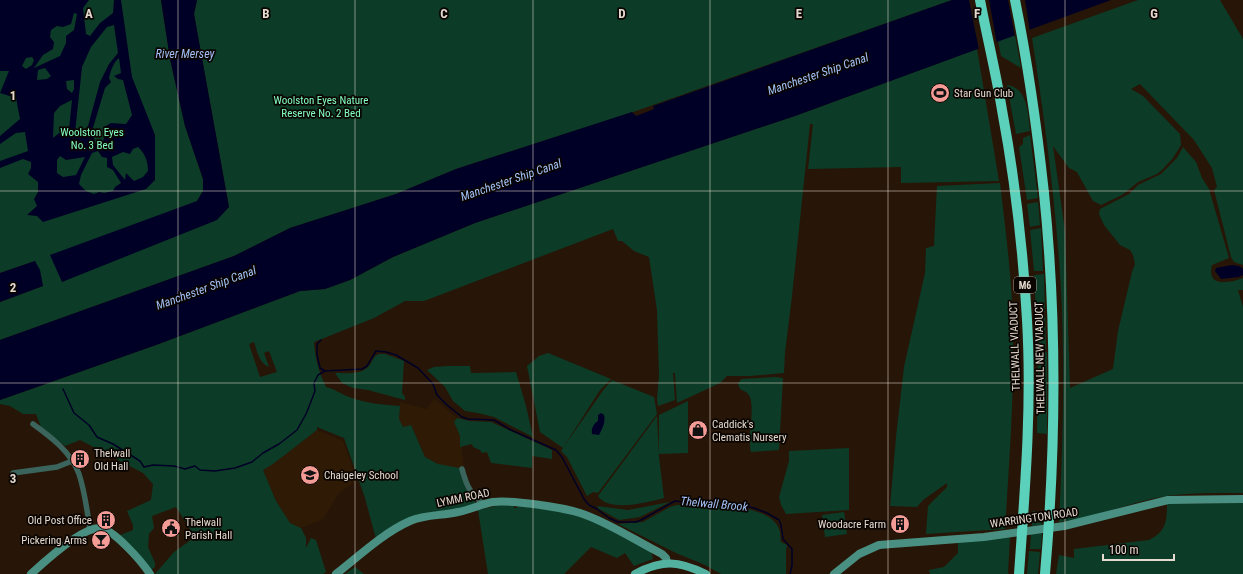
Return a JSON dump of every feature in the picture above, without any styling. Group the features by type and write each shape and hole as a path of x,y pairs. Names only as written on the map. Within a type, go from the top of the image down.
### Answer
{"highway":[{"name":"THELWALL VIADUCT","path":"980,0 1002,109 1012,171 1019,223 1027,322 1028,388 1026,454 1019,574"},
{"name":"THELWALL NEW VIADUCT","path":"1015,0 1038,135 1050,268 1053,429 1051,500 1045,574"}],"main road":[{"name":"WARRINGTON ROAD","path":"834,574 859,554 879,545 984,537 1064,526 1168,500 1243,499"},
{"name":"LYMM ROAD","path":"336,574 393,530 410,521 458,512 492,502 508,502 573,511 601,522 664,556 667,563"},
{"path":"31,574 44,561 72,540 90,529 100,528 119,538 150,574"},
{"path":"651,549 656,565"},
{"path":"635,574 656,565 667,563 690,567 706,574"}],"street":[{"path":"33,424 55,441 67,453 79,473 90,529"},
{"path":"13,473 57,467 72,461"},
{"path":"462,469 466,485 471,493 483,504"}],"shaded area":[{"path":"434,399 457,418 454,422 460,436 464,469 438,464 425,457 411,425 403,427 399,419 400,402 427,409"},
{"name":"Chaigeley School","path":"317,430 343,441 357,480 339,493 323,519 301,528 290,523 276,501 263,470"}],"green space":[{"name":"Woolston Eyes Nature Reserve No. 2 Bed","path":"0,0 161,0 170,59 185,126 203,179 203,191 197,201 62,281 216,220 229,207 194,14 197,0 952,0 633,112 456,169 396,194 290,228 234,256 0,340 0,302 43,286 35,261 0,273"},
{"path":"1138,0 1220,0 1243,39 1243,265 1234,262 1231,257 1214,190 1217,187 1212,168 1194,140 1140,84 1131,89 1143,96 1180,134 1181,145 1173,158 1157,174 1138,182 1122,195 1101,205 1093,201 1077,172 1069,168 1053,146 1065,231 1070,388 1113,369 1118,331 1135,264 1130,250 1120,245 1104,225 1099,214 1100,209 1129,194 1138,185 1161,174 1177,158 1183,147 1196,162 1202,178 1209,189 1229,258 1212,265 1212,277 1216,281 1220,282 1243,278 1243,290 1238,290 1243,307 1243,493 1197,493 1174,495 1139,502 1083,518 1059,522 1063,405 1061,289 1050,163 1032,38"},
{"path":"1015,35 1021,68 1001,56 998,41"},
{"path":"977,49 999,181 901,183 901,167 808,169 813,124 810,124 784,373 750,376 727,376 720,383 677,403 675,373 673,373 675,400 658,406 657,399 659,375 657,310 649,257 634,251 622,241 618,241 613,229 424,301 405,301 374,318 314,342 315,354 321,376 326,387 361,401 400,406 399,419 403,427 411,425 425,457 438,464 460,468 466,488 475,499 475,504 457,509 419,514 405,520 376,539 365,498 344,438 317,427 317,430 263,470 276,501 290,523 301,528 306,538 306,548 311,538 316,540 326,572 323,574 155,574 174,552 195,537 176,507 152,516 154,528 149,534 148,547 155,563 155,567 151,570 120,535 133,530 133,525 127,511 151,500 153,484 143,473 80,440 65,446 41,427 36,414 23,414 10,406 0,404 0,400 156,345 300,291 325,289 350,280 393,257 475,223 795,116","holes":["254,342 261,360 269,367 264,353 269,351 277,372 260,377 249,344"]},
{"path":"1007,85 1014,87 1023,96 1026,103 1030,131 1016,134"},
{"path":"1030,135 1038,198 1027,200 1019,147 1023,144 1023,138"},
{"path":"1000,183 1007,241 1013,318 1012,409 1005,529 926,534 928,506 947,487 947,483 923,500 917,507 890,506 904,367 925,273 926,248 934,246 937,186"},
{"path":"1038,202 1040,225 1030,227 1027,204"},
{"path":"1041,228 1043,271 1034,271 1030,230"},
{"path":"1044,274 1045,312 1036,313 1034,275"},
{"path":"1045,315 1046,349 1038,350 1036,316"},
{"path":"1047,352 1047,434 1037,433 1038,353"},
{"path":"548,353 611,379 600,390 563,448 540,432 527,366 539,356"},
{"path":"379,354 385,354 404,361 402,393 405,400 368,390 353,388 342,383 335,373 353,373 362,371 369,366 374,357"},
{"path":"470,366 471,373 516,372 533,437 494,417 465,411 453,401 445,387 427,370 434,367"},
{"path":"783,378 779,450 751,452 750,439 752,410 750,397 746,392 740,389 738,384 741,379"},
{"path":"612,380 654,397 657,414 598,493 593,492 587,496 567,457 561,451 604,389"},
{"path":"688,401 688,453 659,454 659,415"},
{"path":"657,416 659,457 664,498 629,505 611,504 603,501 598,496"},
{"path":"457,418 470,421 491,422 552,450 552,459 532,456 532,468 491,463 487,452 482,453 480,450 473,447 472,444 460,447 460,436 454,422"},
{"path":"849,448 849,510 786,514 779,497 789,461 789,451"},
{"path":"670,502 640,517 619,520 599,509 597,506 628,510"},
{"path":"1243,503 1243,574 1056,574 1059,555 1074,558 1074,549 1149,540 1155,537 1162,530 1166,521 1167,504"},
{"path":"714,504 751,510 768,517 775,522 780,531 781,542 787,545 786,574 721,574 618,524 643,522 670,507 677,505"},
{"path":"501,505 514,506 514,508 517,508 517,506 567,512 582,516 609,528 651,551 653,559 634,566 625,553 617,558 591,547 564,574 488,574 478,510"},
{"path":"1033,511 1035,511 1038,523 1042,522 1042,525 1032,526"},
{"path":"844,512 847,534 825,537 822,515"},
{"path":"1042,533 1041,549 1030,549 1031,534"},
{"path":"1010,537 1009,574 930,574 929,570 944,567 958,553 958,542"},
{"path":"1029,551 1040,552 1038,574 1027,574"},
{"path":"355,567 364,574 345,574"}],"water":[{"path":"0,0 89,0 83,8 86,34 90,36 100,23 113,13 114,0 121,0 132,77 155,135 155,180 146,189 43,222 37,216 27,215 37,206 34,199 38,192 38,182 28,174 31,168 31,162 23,159 0,168 0,161 28,151 25,132 16,133 0,144 0,136 20,119 16,98 0,93 9,71 0,71","holes":["74,13 77,14 74,30 66,36 66,43 60,56 34,68 43,55 53,49 54,42 50,37 51,30 57,26 63,27 71,24","114,25 118,53 109,64 100,82 88,126 80,135 75,133 82,67 91,47 107,27","32,57 34,60 32,65 26,69 22,66 26,58","119,58 121,73 114,76 123,80 132,115 126,124 111,123 104,127 105,134 103,142 96,145 92,131 105,88 111,82 109,78 111,69","45,68 51,76 47,79 37,80 38,70","74,80 74,89 72,93 67,89 66,81","72,100 69,129 59,133 53,138 54,113 60,106","138,147 146,158 147,164 148,171 143,177 134,181 126,173 125,180 113,165 112,157 123,152 130,154 133,149","98,151 102,157 107,158 107,167 113,170 121,183 115,187 113,191 94,194 86,191 79,184 81,175 92,153","60,156 66,160 85,157 76,175 63,177 57,173 57,160"]},
{"name":"River Mersey","path":"161,0 197,0 194,14 229,207 217,220 62,282 50,255 197,201 203,191 203,179 185,126 170,59"},
{"name":"Manchester Ship Canal","path":"952,0 1111,0 795,116 475,223 393,257 350,280 325,289 300,291 156,345 0,400 0,340 234,256 290,228 396,194 456,169 632,112 636,116 654,109 653,106"},
{"path":"35,261 40,270 43,286 0,302 0,273"},
{"path":"1232,265 1239,266 1243,269 1243,275 1239,277 1221,279 1215,271 1216,268"},
{"path":"601,413 604,415 604,423 599,435 592,434 593,427 598,421 598,415"}],"pier":[{"path":"969,0 989,0 997,44 979,50"},
{"path":"1008,0 1025,0 1030,32 1015,37"}],"waterway":[{"name":"Thelwall Brook","path":"321,340 317,344 317,355 320,368 325,371 362,369 367,366 376,351 396,355 418,368 433,384 437,395 462,417 468,419 494,420 511,430 556,450 562,457 584,499 589,505 618,522 636,522 675,501 730,503 754,508 767,513 779,520 783,539 792,549 792,566 790,574"},
{"path":"63,389 74,413 89,425 97,437 113,444 140,461 144,467 153,465 174,466 185,469 195,466 200,470 215,471 235,468 252,462 297,430 306,414 315,391 314,383 318,375 325,371"}],"place":[{"name":"Star Gun Club","path":"940,93"},
{"name":"Caddick's Clematis Nursery","path":"698,430"},
{"name":"Thelwall Old Hall","path":"80,459"},
{"name":"Chaigeley School","path":"310,475"},
{"name":"Old Post Office","path":"106,520"},
{"name":"Woodacre Farm","path":"900,524"},
{"name":"Thelwall Parish Hall","path":"171,528"},
{"name":"Pickering Arms","path":"101,540"}],"park label":[{"name":"Woolston Eyes No. 3 Bed","path":"92,138"}]}
